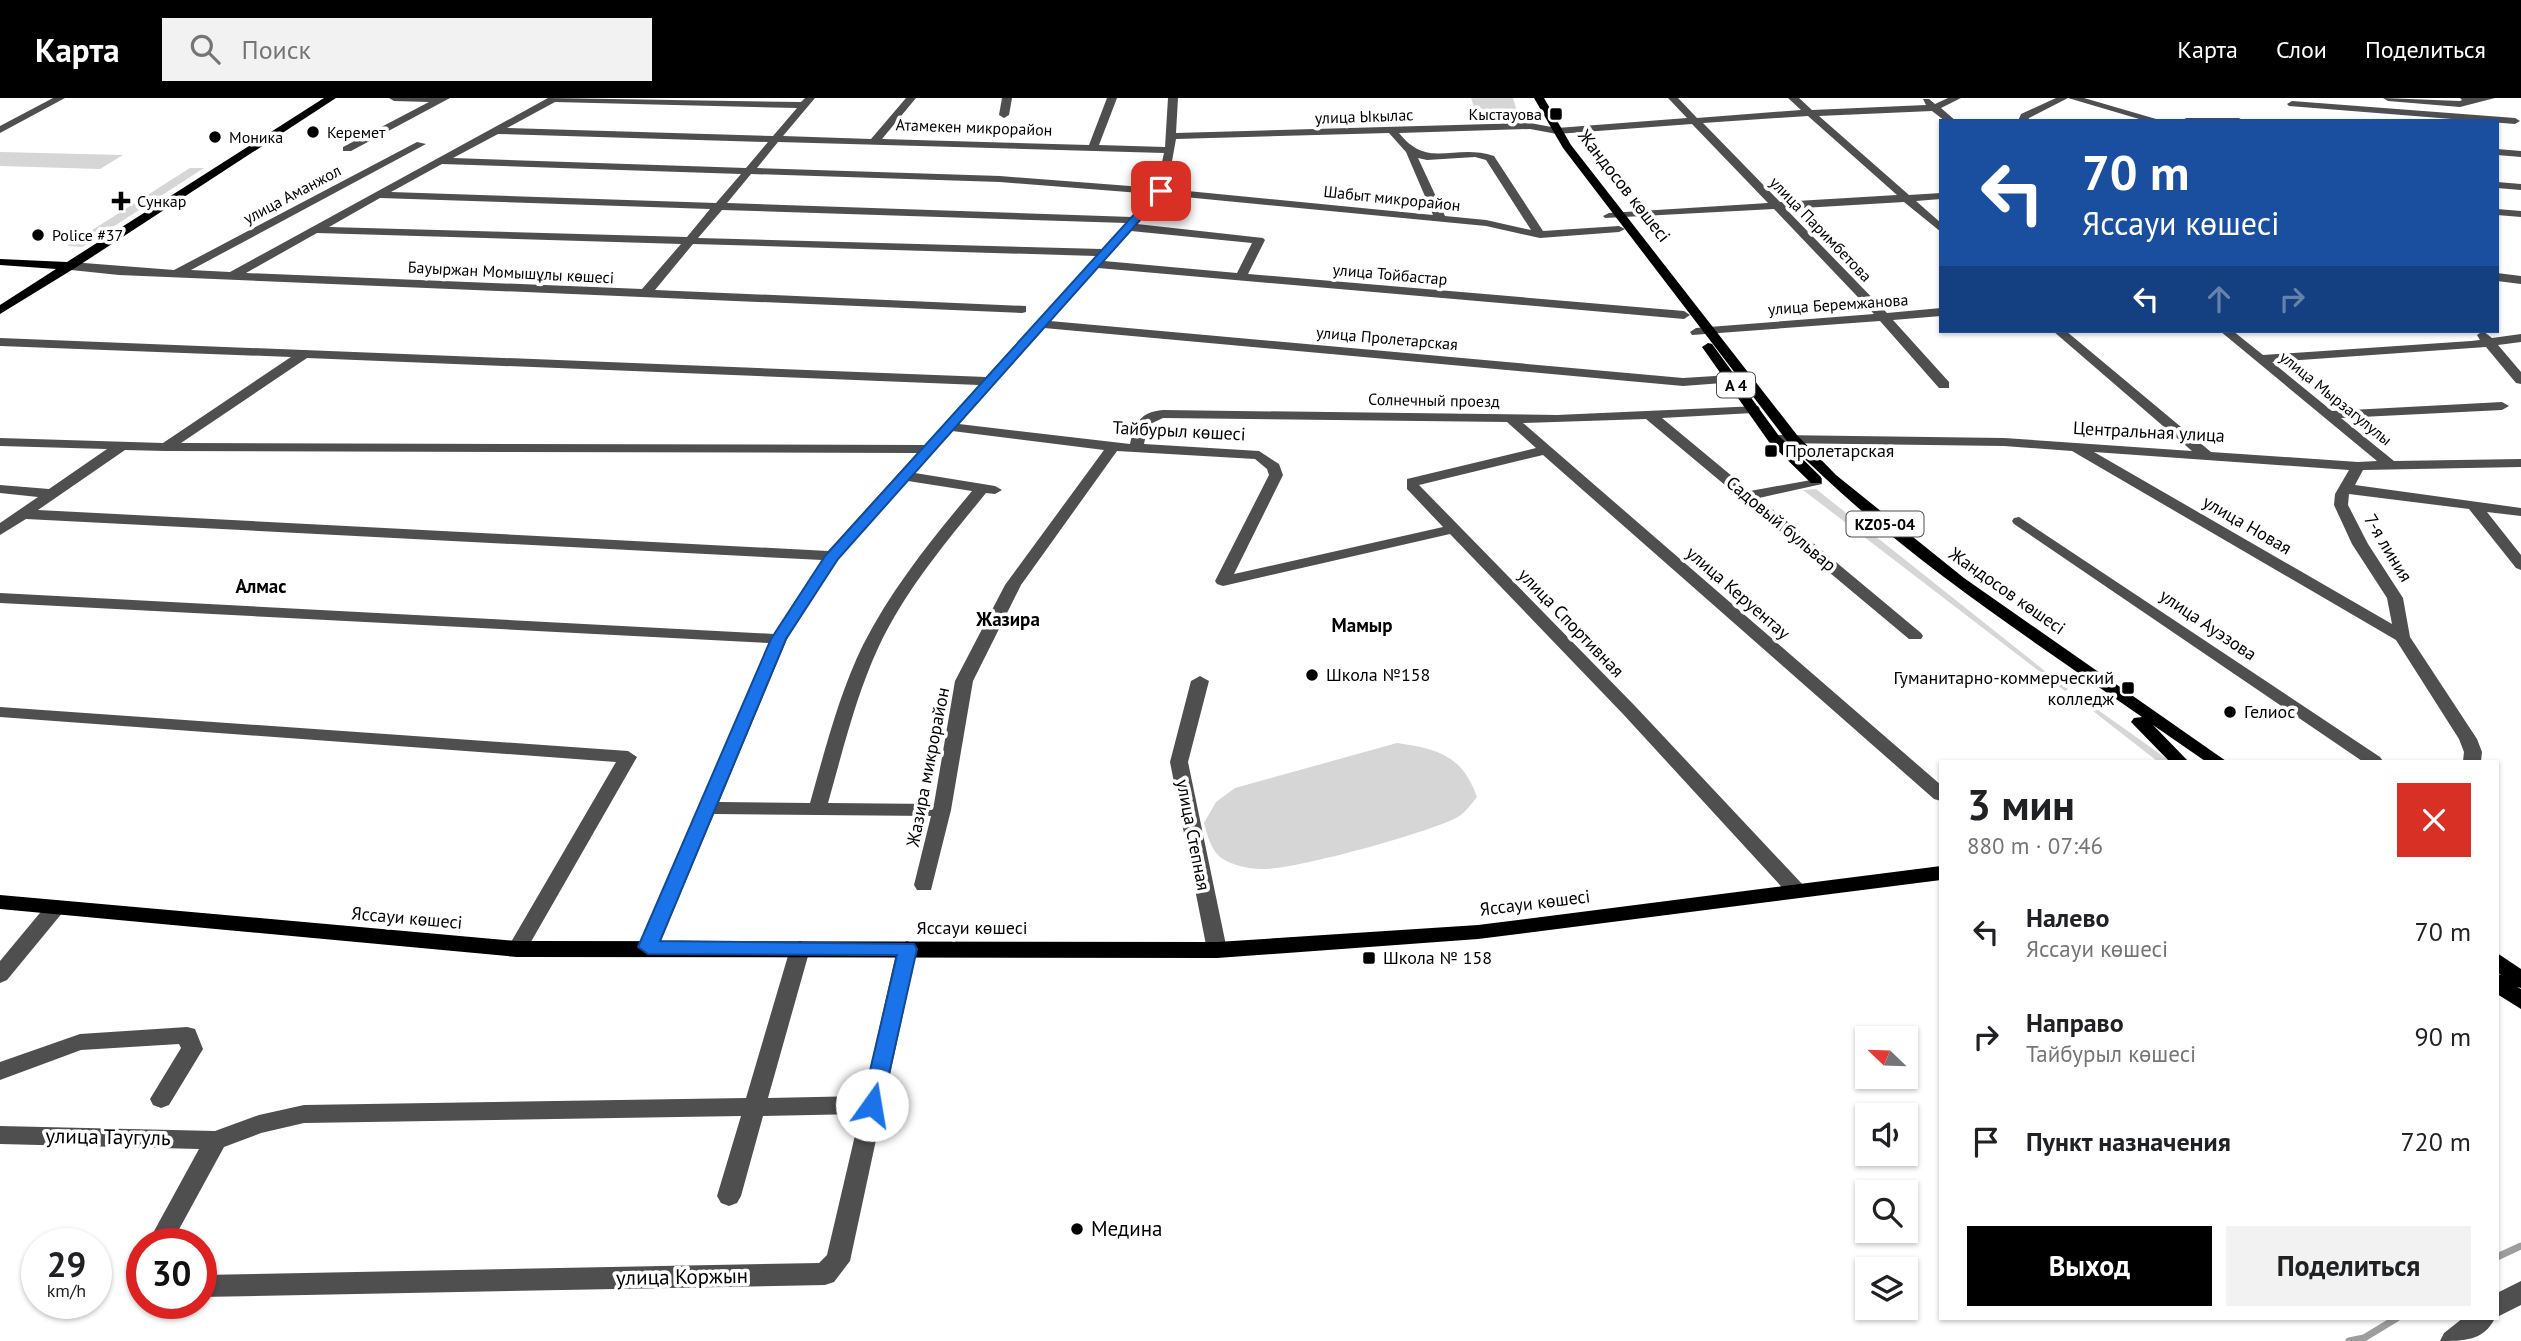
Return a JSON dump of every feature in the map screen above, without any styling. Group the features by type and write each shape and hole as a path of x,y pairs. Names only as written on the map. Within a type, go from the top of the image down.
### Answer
{"main road":[{"path":"0,310 331,98"},
{"name":"Жандосов көшесі","path":"1528,98 1617,220 1703,331 1792,438 1831,478 1947,572 2216,760"},
{"name":"Жандосов көшесі","path":"1539,98 1551,131"},
{"name":"Жандосов көшесі","path":"1617,220 1684,315 1703,331 1731,379 1774,439 1817,481 1939,577 2140,722"},
{"name":"Бауыржан Момышұлы көшесі","path":"0,262 71,266"},
{"path":"2140,722 2178,760"},
{"name":"KZ05-04","path":"2140,722 2195,760"},
{"name":"Яссауи көшесі","path":"0,902 517,949 648,947 1217,950 1478,932 1939,873"},
{"path":"2499,963 2521,980"},
{"path":"2499,984 2521,1001"}],"street":[{"path":"0,130 60,98"},
{"path":"394,98 443,99"},
{"path":"876,139 911,98"},
{"path":"1004,115 1007,98"},
{"path":"1093,147 1112,98"},
{"path":"648,947 779,639 832,556 951,428 988,381 1161,191 1170,150 1173,98"},
{"name":"улица Паримбетова","path":"1673,98 1883,316 1944,385"},
{"path":"1793,98 1939,227"},
{"path":"1922,98 1948,119"},
{"path":"1934,108 1956,98"},
{"path":"2023,119 2024,116 2064,98"},
{"path":"2073,98 2151,119"},
{"path":"2388,98 2460,104 2468,99 2490,98"},
{"name":"улица Аманжол","path":"347,149 443,99"},
{"path":"233,275 554,99 805,102"},
{"path":"2290,101 2304,119"},
{"path":"2290,101 2492,119"},
{"path":"645,294 693,241 805,102"},
{"name":"улица Ыкылас","path":"1171,136 1530,126 1551,131 1811,113 1934,108"},
{"path":"2499,120 2515,121"},
{"name":"Атамекен микрорайон","path":"499,131 876,139 1170,150"},
{"path":"1393,131 1411,153 1441,219"},
{"name":"улица Аманжол","path":"177,273 421,144"},
{"path":"2499,152 2521,154"},
{"path":"1411,153 1423,157 1477,154 1490,158 1540,234"},
{"name":"Шабыт микрорайон","path":"441,161 749,173 1000,178 1441,219 1504,226 1540,234 1617,220 1939,196"},
{"path":"2499,185 2521,187"},
{"path":"376,195 1132,223 1259,240 1241,277"},
{"path":"2499,212 2521,214"},
{"name":"улица Тойбастар","path":"316,230 693,241 1099,259 1241,277 1684,315"},
{"name":"Бауыржан Момышұлы көшесі","path":"71,266 177,273 1021,309"},
{"path":"2499,277 2521,281"},
{"name":"улица Беремжанова","path":"1703,331 1939,312"},
{"name":"улица Пролетарская","path":"1040,324 1683,382 1731,379"},
{"path":"2061,333 2204,454"},
{"name":"улица Мырзагулулы","path":"2228,333 2391,466"},
{"path":"2260,359 2483,336 2521,338"},
{"path":"2483,336 2521,380"},
{"path":"0,342 307,352 988,381"},
{"path":"166,447 307,352"},
{"path":"2329,415 2502,406"},
{"name":"Солнечный проезд","path":"1136,448 1142,423 1154,415 1163,414 1511,419 1753,409"},
{"name":"Садовый бульвар","path":"1648,413 1915,636"},
{"name":"улица Керуентау","path":"1511,419 1939,793"},
{"name":"Тайбурыл көшесі","path":"951,428 1113,447 1253,453 1277,471 1223,582 1454,529"},
{"name":"Центральная улица","path":"1774,439 1891,438 2073,446 2358,466 2521,463"},
{"path":"0,442 166,447 931,449"},
{"path":"0,530 123,445"},
{"name":"улица Новая","path":"2073,446 2402,637"},
{"name":"Жазира микрорайон","path":"924,885 942,810 964,681 1013,584 1113,447"},
{"name":"улица Спортивная","path":"1545,450 1412,482 1797,891"},
{"name":"7-я линия","path":"2358,466 2348,488 2342,494 2342,505 2360,544 2395,598 2402,637 2468,740 2473,752 2472,760"},
{"path":"817,809 849,703 871,647 915,571 989,489 906,476"},
{"path":"1748,496 1817,481"},
{"path":"2348,488 2521,512"},
{"path":"0,489 52,494"},
{"path":"2473,504 2521,565"},
{"path":"23,514 832,556"},
{"name":"улица Ауэзова","path":"2019,522 2373,760"},
{"path":"0,598 779,639"},
{"name":"улица Степная","path":"1200,681 1179,762 1217,950"},
{"path":"0,712 628,757 517,949"},
{"path":"706,808 942,810"},
{"path":"0,975 56,907"},
{"path":"729,1196 800,949"},
{"name":"улица Коржын","path":"217,1286 825,1274 838,1261 843,1242 908,949"},
{"path":"0,1071 80,1042 187,1035 192,1049 161,1098"},
{"path":"168,1228 216,1140 259,1124 304,1114 756,1109 872,1105"},
{"name":"улица Таугуль","path":"0,1135 216,1140"},
{"path":"2499,1305 2521,1292"},
{"path":"2453,1341 2479,1320"}],"shaded area":[{"path":"1471,98 1513,98 1517,111 1527,123 1517,124 1510,118 1478,118"},
{"path":"0,152 123,155 100,169 0,166"},
{"path":"190,168 204,168 82,247 67,246"},
{"path":"1816,489 2068,689 2065,691 1803,490"},
{"path":"2098,710 2169,760 2156,760 2093,711"},
{"path":"1397,743 1425,748 1447,756 1464,772 1477,797 1461,815 1443,824 1301,864 1261,869 1245,867 1224,860 1212,846 1204,823 1216,802 1235,788"}],"waterway":[{"path":"2499,1256 2521,1246"},
{"path":"2349,1341 2364,1338 2394,1320"}],"place":[{"name":"Кыстауова","path":"1556,114"},
{"name":"Керемет","path":"313,132"},
{"name":"Моника","path":"215,137"},
{"name":"Сункар","path":"121,201"},
{"name":"Police #37","path":"38,235"},
{"name":"Пролетарская","path":"1771,451"},
{"name":"Школа №158","path":"1312,675"},
{"name":"Гуманитарно-коммерческий колледж","path":"2128,688"},
{"name":"Гелиос","path":"2230,712"},
{"name":"Школа № 158","path":"1369,958"},
{"name":"Медина","path":"1077,1229"}],"district":[{"name":"Алмас","path":"261,586"},
{"name":"Жазира","path":"1008,619"},
{"name":"Мамыр","path":"1362,625"}],"route":[{"path":"872,1105 908,949 648,947 779,639 832,556 951,428 988,381 1161,191"}]}
